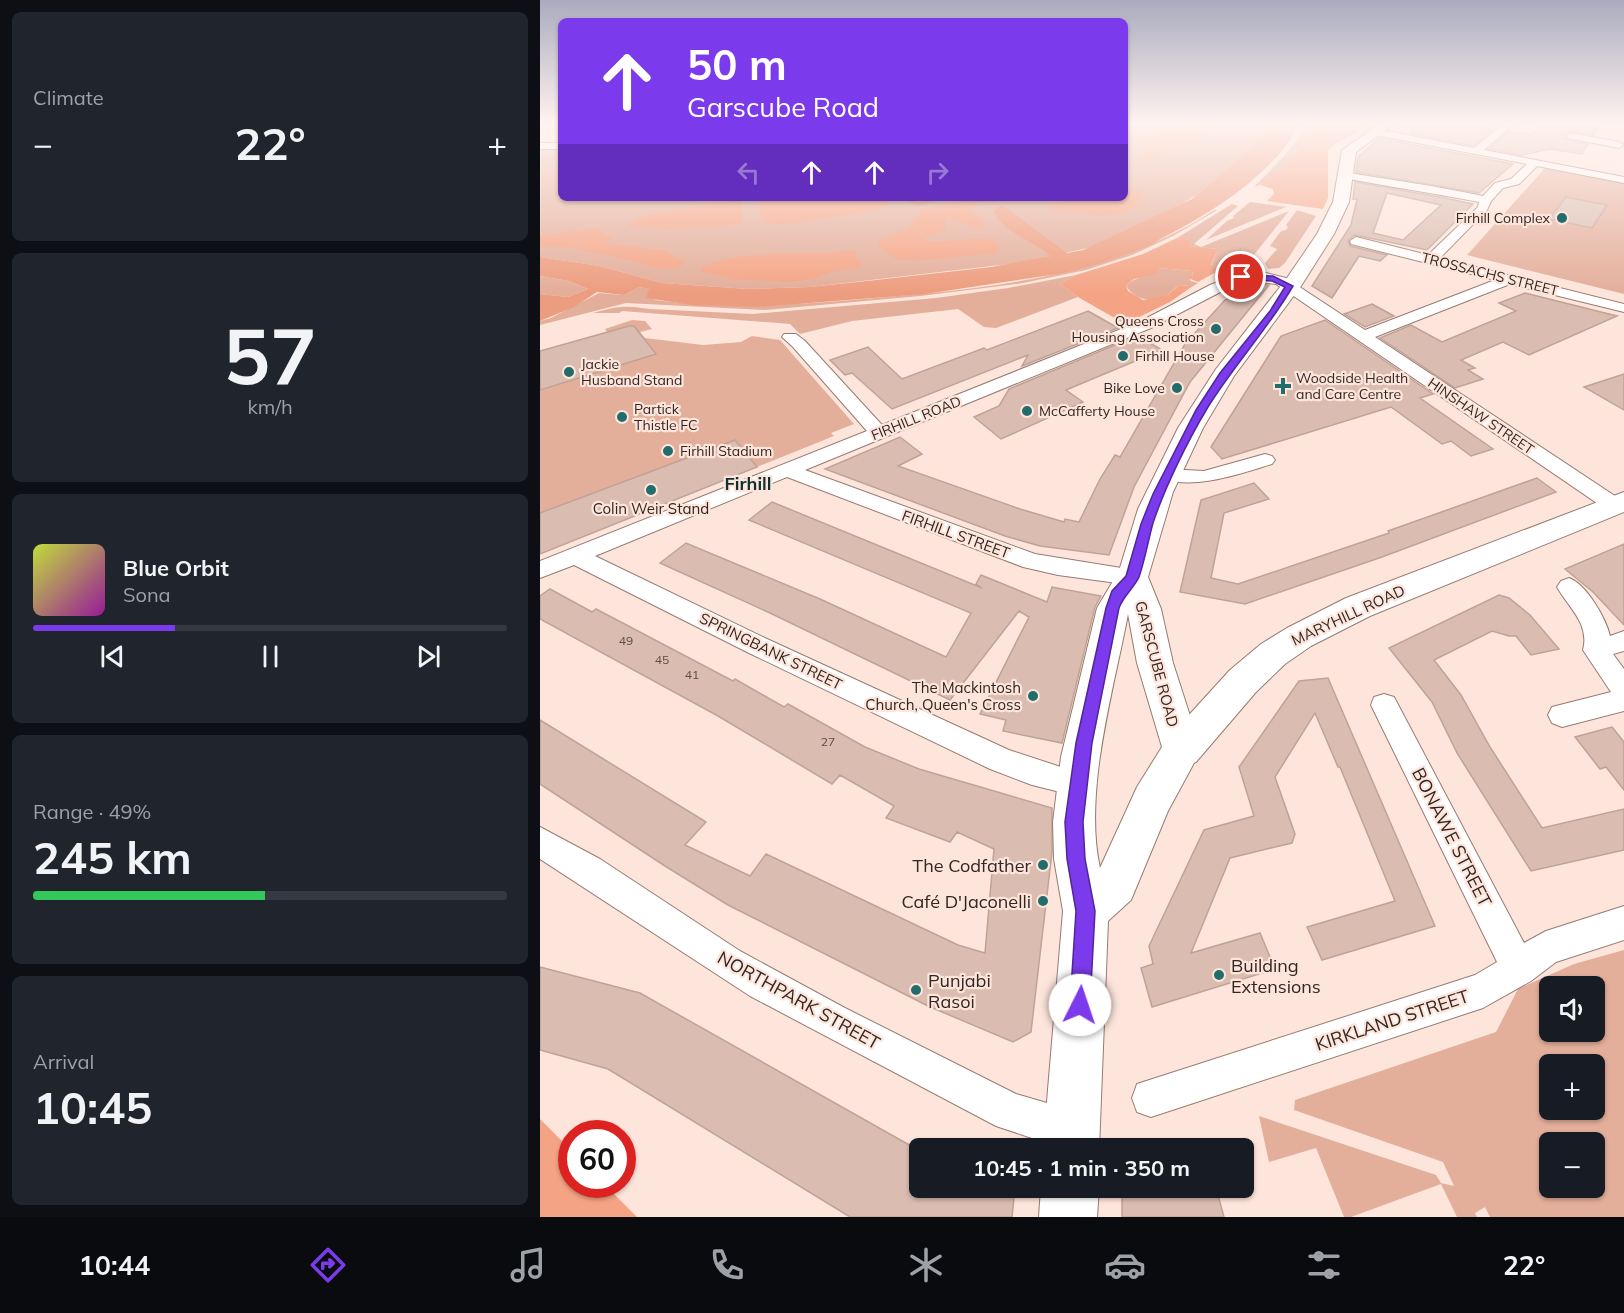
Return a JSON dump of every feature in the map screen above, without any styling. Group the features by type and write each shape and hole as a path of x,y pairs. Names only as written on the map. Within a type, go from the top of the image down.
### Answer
{"main road":[{"name":"GARSCUBE ROAD","path":"1071,768 1117,595 1132,577 1147,524 1167,475 1207,400 1273,312 1289,286 1304,270 1340,207 1344,180"},
{"name":"MARYHILL ROAD","path":"1086,911 1115,884 1152,801 1168,770 1182,750 1243,681 1273,654 1299,637 1358,607 1619,503"},
{"name":"GARSCUBE ROAD","path":"1132,577 1144,609 1150,644 1182,750"},
{"path":"1071,768 1076,859 1086,911 1072,1136"},
{"path":"1068,1217 1069,1198"}],"street":[{"path":"1370,180 1403,186 1419,186 1486,200"},
{"path":"1432,259 1483,208 1486,200 1499,185 1517,180"},
{"name":"TROSSACHS STREET","path":"1356,241 1624,308"},
{"name":"FIRHILL ROAD","path":"540,570 1157,320 1230,280 1260,277 1276,279 1289,286"},
{"path":"1362,336 1380,331 1510,279"},
{"name":"HINSHAW STREET","path":"1289,286 1619,503"},
{"path":"790,337 799,344 879,433"},
{"path":"1167,475 1204,477 1265,460"},
{"name":"FIRHILL STREET","path":"786,470 1018,557 1058,567 1132,577"},
{"name":"SPRINGBANK STREET","path":"575,556 1000,760 1032,772 1071,768"},
{"path":"1569,587 1596,628 1599,641 1596,650"},
{"path":"1596,650 1624,641"},
{"path":"1596,650 1624,690"},
{"path":"1562,715 1624,700"},
{"name":"BONAWE STREET","path":"1384,705 1519,969"},
{"name":"NORTHPARK STREET","path":"540,843 593,873 695,943 802,1005 1010,1112 1072,1136"},
{"name":"KIRKLAND STREET","path":"1151,1098 1434,1008 1483,990 1519,969 1546,948 1624,923"}],"shaded area":[{"path":"541,180 558,180 558,201 1128,201 1128,180 1214,180 1180,205 1092,247 1018,263 810,287 748,289 662,283 600,266 540,257"},
{"path":"1214,180 1252,180 1210,211 1153,245 1102,263 1064,273 925,294 759,307 692,305 646,298 649,289 639,287 624,295 597,292 574,307 540,321 540,294 568,297 588,289 569,281 540,276 540,257 600,266 662,283 748,289 810,287 991,267 1050,256 1003,225 994,210 1002,205 1067,253 1083,250 1192,199"},
{"path":"1261,180 1268,180 1263,183 1254,187"},
{"path":"1267,180 1328,180 1328,198 1323,209 1267,201 1274,194 1273,189 1260,185"},
{"name":"Firhill Complex","path":"1535,180 1624,180 1624,294 1467,255"},
{"path":"1128,189 1140,192 1145,197 1124,212 1108,215 1049,210 1050,206 1064,201 1128,201"},
{"path":"729,201 742,202 743,222 737,225 666,229 628,226 643,216"},
{"path":"761,201 889,202 887,206 872,211 785,224 772,224 762,219 758,205"},
{"path":"961,201 986,201 975,204 971,211 982,219 985,226 978,229 946,218 945,231 924,238 927,242 993,238 1000,250 997,253 913,261 896,259 880,248 878,241 908,229 922,210"},
{"path":"1250,202 1286,207 1206,240 1227,221 1234,218 1233,216"},
{"path":"1232,204 1238,206 1194,244 1201,247 1289,211 1245,266 1218,271 1211,266 1218,249 1189,246 1177,238"},
{"path":"1217,210 1175,235 1132,255 1086,270 1023,283 920,296 765,310 626,303 540,325 540,321 551,318 599,293 624,295 639,287 650,289 655,300 742,305 858,300 1015,282 1098,263 1138,249 1177,232"},
{"path":"1297,210 1316,216 1285,263 1279,268 1268,269 1265,263 1277,249 1270,246 1281,231 1286,230 1288,227 1286,225"},
{"path":"594,228 614,238 604,243 668,251 675,258 686,260 682,266 668,269 573,248 540,247 540,236"},
{"path":"1177,238 1189,239 1189,246 1218,249 1211,265 1218,271 1198,282 1188,278 1193,275 1192,271 1159,268 1156,274 1134,279 1126,285 1128,291 1143,300 1168,295 1179,285 1190,286 1190,288 1170,302 1125,324 1060,284 1076,275 1143,254"},
{"path":"857,250 855,257 862,263 858,268 830,272 813,279 789,282 731,279 701,271 702,268 714,263 745,256"},
{"path":"1159,268 1192,271 1193,275 1189,278 1198,283 1190,288 1190,286 1179,285 1168,295 1150,300 1139,297 1129,290 1126,285"},
{"path":"1076,275 1060,284 1078,297 996,328 984,327 958,309 852,321 800,334 790,324 622,311 593,313 627,307 753,314 936,298 1008,288"},
{"path":"540,276 569,281 588,289 568,297 540,294"},
{"name":"Firhill Stadium","path":"632,320 645,321 652,329 640,332 645,338 703,345 741,342 752,336 780,340 854,424 831,433 834,436 540,554 540,351 607,332 605,329"},
{"path":"1624,950 1624,1217 1490,1217 1485,1207 1475,1213 1477,1217 1457,1217 1441,1184 1351,1217 1344,1217 1316,1148 1269,1162 1259,1116 1436,1175 1441,1183 1454,1186 1443,1162 1294,1110 1295,1100 1496,1032 1518,989 1539,980 1539,1042 1605,1042 1605,976 1547,976 1574,964"},
{"path":"540,1119 558,1137 558,1198 618,1198 637,1217 540,1217"}],"building":[{"path":"1402,180 1494,180 1479,193"},
{"path":"1355,182 1473,204 1427,250 1355,235 1348,240 1350,246 1387,255 1380,261 1359,256 1332,298 1312,286 1351,225 1357,199 1353,199","holes":["1387,193 1441,205 1403,240 1373,233"]},
{"path":"1566,197 1607,205 1592,228 1549,219"},
{"path":"1259,284 1269,285 1190,382 1134,487 1109,555 1040,546 1005,536 825,469 900,437 922,454 898,466 1020,509 1064,522 1065,519 1079,522 1100,479 1115,455 1120,457 1185,344 1225,300"},
{"path":"1525,293 1617,316 1529,355 1503,342 1461,360 1475,368 1468,370 1483,379 1455,388 1380,338 1411,325 1442,342 1516,311 1499,303"},
{"path":"1372,304 1394,316 1365,327 1344,314"},
{"path":"1088,311 1118,328 1022,366 1028,355 892,409 852,373 845,375 830,360 868,347 902,379 984,348 987,350"},
{"name":"Woodside Health and Care Centre","path":"1325,320 1433,394 1420,398 1493,449 1471,456 1451,441 1442,444 1391,407 1222,459 1211,447 1281,336"},
{"name":"Jackie Husband Stand","path":"634,326 656,354 540,390 540,351"},
{"path":"1134,337 1138,340 1141,338 1162,350 1066,390 1083,402 1001,439 974,417 999,406 1009,389"},
{"path":"1624,374 1624,410 1584,387"},
{"name":"Colin Weir Stand","path":"735,440 757,467 540,554 540,513"},
{"path":"1537,478 1556,492 1382,557 1245,604 1180,592 1201,500 1254,483 1269,499 1224,513 1211,578 1238,584 1389,533 1388,531"},
{"path":"772,502 982,588 976,584 981,575 1047,602 1052,587 1101,596 1095,607 1062,743 1003,731 1006,720 980,714 1029,617 1019,611 950,700 660,563 686,543 820,599 946,657 971,613 749,520"},
{"path":"1624,544 1624,625 1593,592 1565,569"},
{"path":"550,589 592,612 596,609 733,681 735,679 784,707 788,704 865,747 919,769 1052,808 1052,852 1031,1032 1013,1042 928,1006 728,905 540,784 540,720 706,822 685,845 750,876 766,854 958,945 985,953 994,849 957,832 950,842 886,818 894,806 840,775 832,784 718,716 540,619 540,596"},
{"path":"1499,595 1509,598 1530,615 1559,649 1531,655 1516,636 1492,631 1434,660 1461,695 1490,747 1542,828 1624,809 1624,850 1531,871 1457,753 1432,702 1389,648"},
{"path":"1328,678 1435,926 1322,960 1307,927 1395,901 1340,767 1338,767 1315,713 1275,777 1295,834 1292,843 1230,858 1191,953 1260,933 1275,969 1152,1007 1141,968 1153,964 1149,946 1204,830 1254,816 1239,767 1299,681"},
{"path":"1612,727 1624,742 1624,790 1606,767 1600,769 1575,737"},
{"path":"540,967 640,993 909,1145 909,1198 1014,1198 1012,1217 850,1217 608,1069 540,1050"},
{"path":"1122,1198 1219,1198 1224,1217 1122,1217"}],"waterway":[{"path":"911,201 919,204 930,201"}],"place":[{"name":"Firhill Complex","path":"1562,218"},
{"name":"Queens Cross Housing Association","path":"1216,329"},
{"name":"Firhill House","path":"1123,356"},
{"name":"Jackie Husband Stand","path":"569,372"},
{"name":"Woodside Health and Care Centre","path":"1283,386"},
{"name":"Bike Love","path":"1177,388"},
{"name":"McCafferty House","path":"1027,411"},
{"name":"Partick Thistle FC","path":"622,417"},
{"name":"Firhill Stadium","path":"668,451"},
{"name":"Colin Weir Stand","path":"651,490"},
{"name":"The Mackintosh Church, Queen's Cross","path":"1033,696"},
{"name":"The Codfather","path":"1043,865"},
{"name":"Café D'Jaconelli","path":"1043,901"},
{"name":"Building Extensions","path":"1219,975"},
{"name":"Punjabi Rasoi","path":"916,990"}],"district":[{"name":"Firhill","path":"748,483"}],"route":[{"path":"1080,1005 1086,911 1076,859 1074,822 1084,743 1113,608 1117,595 1132,577 1158,494 1201,410 1224,375 1273,312 1289,286 1273,279 1241,277"}]}
